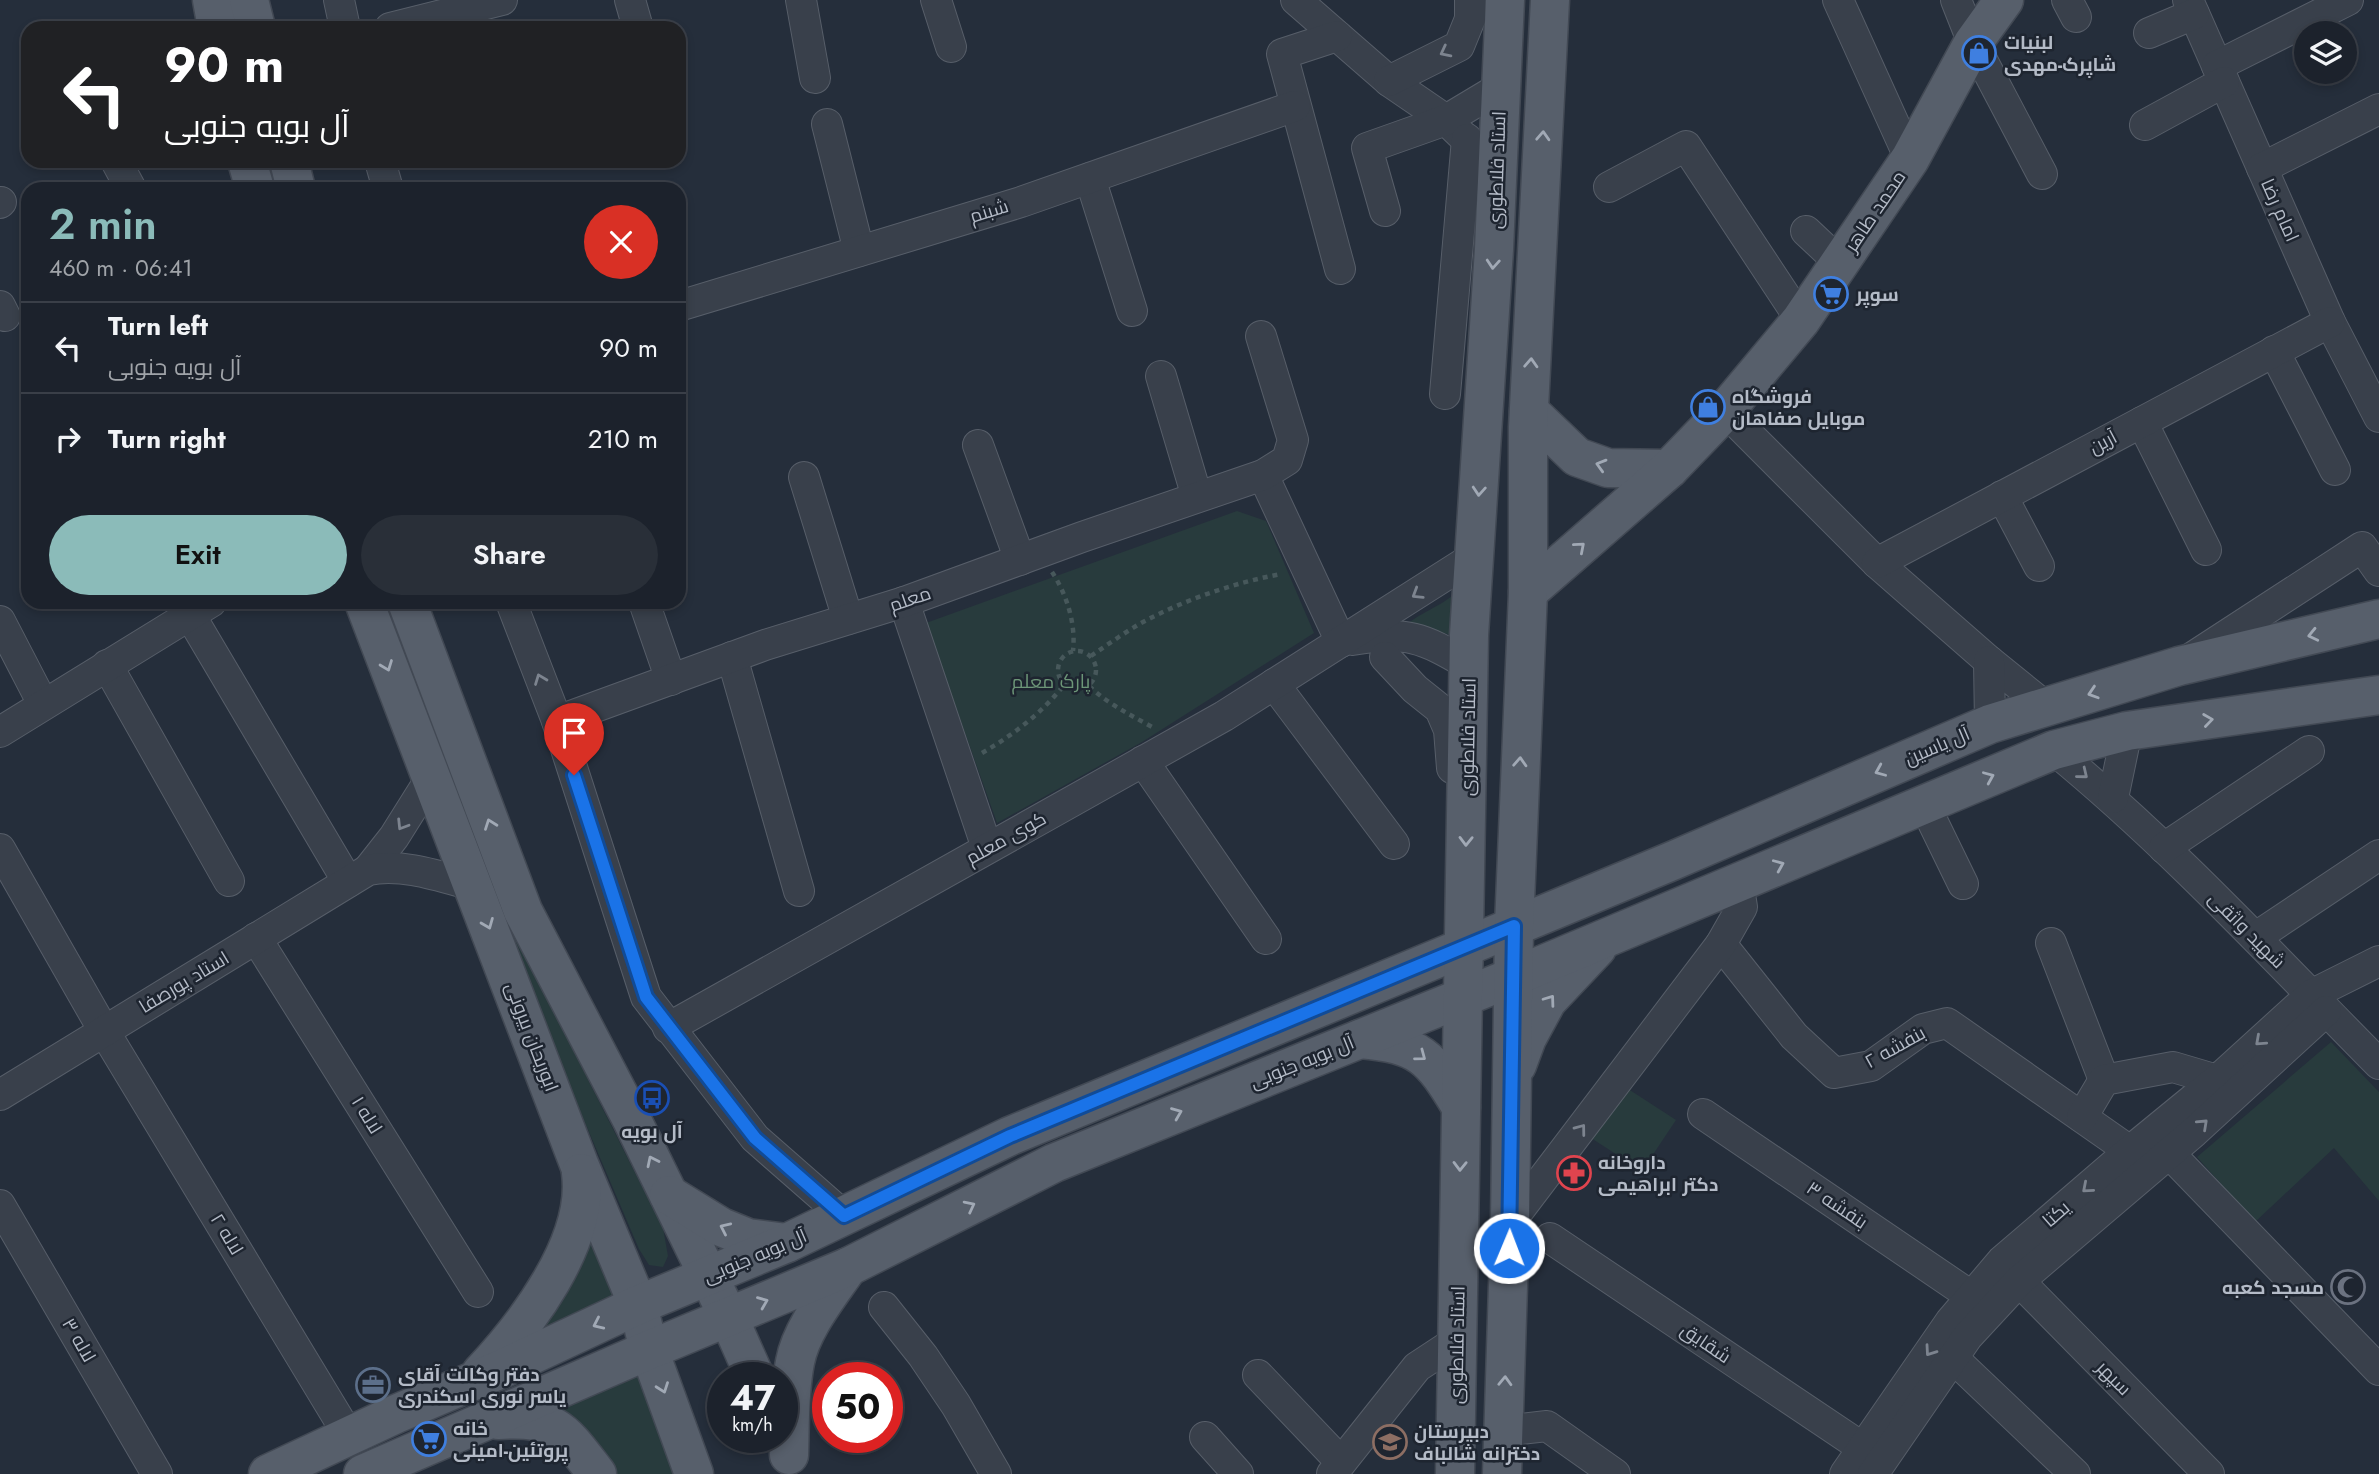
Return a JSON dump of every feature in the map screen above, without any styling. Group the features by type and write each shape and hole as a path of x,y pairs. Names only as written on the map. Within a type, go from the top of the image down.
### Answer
{"main road":[{"path":"212,0 216,21"},
{"path":"249,0 254,21"},
{"name":"استاد فلاطوری","path":"1455,1474 1469,665 1505,0"},
{"path":"1502,1474 1510,1222 1514,926 1528,592 1529,411 1550,0"},
{"name":"محمد طاهر","path":"1528,592 1669,469 1725,411 1801,320 1910,159 1973,43 2004,0"},
{"path":"1529,411 1577,457 1608,468 1669,469"},
{"name":"ابوریحان بیرونی","path":"367,609 519,1001 579,1164 638,1305 649,1350 694,1474"},
{"path":"411,609 523,911 602,1059 729,1316 749,1362"},
{"name":"آل یاسین","path":"1514,926 1990,723 2179,666 2379,619"},
{"path":"1513,977 2054,750 2127,732 2379,695"},
{"path":"1517,844 1534,873 1550,885 1572,890 1600,891"},
{"path":"1672,860 1662,866 1656,877 1657,889 1663,899 1674,905 1686,904"},
{"path":"1382,981 1430,938 1465,882"},
{"name":"آل بویه جنوبی","path":"268,1474 638,1305 787,1243 1010,1136 1514,926"},
{"path":"1510,1083 1527,1038 1547,1001 1608,937"},
{"name":"آل بویه جنوبی","path":"363,1474 848,1267 1054,1164 1513,977"},
{"path":"1360,1039 1391,1041 1418,1051 1440,1072 1461,1107"},
{"path":"1206,1055 1224,1094"},
{"path":"475,1381 510,1342 569,1247 583,1193 579,1164"},
{"path":"669,1195 721,1227 748,1238 787,1243"},
{"path":"790,1455 790,1415 795,1360 812,1320 848,1267"},
{"path":"489,1421 526,1418 552,1424 572,1441 597,1474"}],"street":[{"path":"339,0 344,21"},
{"path":"418,21 502,0"},
{"path":"630,0 636,21"},
{"path":"801,0 815,78"},
{"path":"936,0 951,47"},
{"path":"1296,0 1389,81 1457,130 1497,169"},
{"path":"1389,81 1459,46 1469,19 1471,0"},
{"path":"1838,0 1910,159"},
{"path":"1956,0 1973,43 2042,174"},
{"path":"2145,125 2221,74 2348,0"},
{"path":"2149,33 2191,7"},
{"name":"امام رضا","path":"2191,7 2330,322 2379,418"},
{"path":"1337,36 1282,54 1340,269"},
{"path":"1385,211 1367,148 1457,130 1501,87"},
{"name":"شبنم","path":"686,304 1021,202 1295,106"},
{"path":"2262,168 2379,110"},
{"path":"827,124 859,251"},
{"path":"1445,394 1457,130"},
{"path":"1609,187 1686,146 1801,320"},
{"path":"1090,178 1132,311"},
{"path":"1807,230 1840,262"},
{"name":"آرین","path":"1878,563 2330,322"},
{"path":"1261,336 1293,440 1287,460 1263,475 1341,642"},
{"path":"2274,351 2335,470"},
{"path":"1161,376 1197,497"},
{"path":"1725,411 1878,563 1989,661 2046,707"},
{"path":"2142,422 2206,550"},
{"path":"978,445 1029,556"},
{"name":"معلم","path":"556,721 732,657 904,601 1263,475"},
{"path":"804,477 848,619"},
{"path":"2002,496 2039,566"},
{"path":"2179,666 2362,547 2379,571"},
{"name":"کوی معلم","path":"668,1028 1224,716 1474,558"},
{"path":"904,601 987,848"},
{"path":"0,732 199,609"},
{"path":"202,609 358,876"},
{"path":"514,609 556,721 646,997 755,1138 844,1216"},
{"path":"646,609 671,680"},
{"path":"0,621 43,704"},
{"name":"کوی معلم","path":"1341,642 1382,635 1408,636 1437,646 1469,665"},
{"path":"732,657 799,891"},
{"path":"1385,657 1415,690 1440,709 1449,730 1454,776 1467,785"},
{"path":"1989,661 1990,723"},
{"path":"107,665 229,881"},
{"path":"1274,684 1394,844"},
{"path":"2113,798 2127,732"},
{"name":"شهید واثقی","path":"2054,750 2113,798 2165,848 2379,1064"},
{"path":"2165,848 2309,751"},
{"path":"1143,761 1266,939"},
{"path":"358,876 394,837 431,778"},
{"path":"1924,804 1963,884"},
{"name":"لاله ۲","path":"0,849 104,1031 349,1436"},
{"path":"2256,937 2379,855"},
{"path":"358,876 386,866 432,874 472,885"},
{"name":"استاد پورصفا","path":"0,1095 358,876"},
{"path":"1510,1222 1721,944 1742,907 1738,882"},
{"name":"لاله ۱","path":"256,938 478,1292"},
{"path":"2051,943 2104,1080"},
{"name":"بنفشه ۲","path":"1721,944 1794,1036 1834,1073 1871,1066 1923,1029 1947,1023 2130,1151"},
{"name":"یکتا","path":"1868,1461 1950,1322 2002,1261 2130,1151 2227,1082 2319,1003 2379,961"},
{"path":"2082,1117 2104,1080 2173,1067 2227,1082"},
{"name":"یکتا","path":"1845,1474 1868,1461 1968,1336 2019,1281 2169,1153 2227,1082"},
{"name":"بنفشه ۳","path":"1703,1114 1971,1296"},
{"path":"2169,1153 2379,1370"},
{"name":"لاله ۳","path":"0,1205 157,1474"},
{"name":"شقایق","path":"1550,1238 1868,1461"},
{"name":"سپهر","path":"2019,1281 2209,1474"},
{"path":"884,1307 936,1375 996,1474"},
{"path":"1258,1375 1336,1468 1417,1367 1458,1340"},
{"path":"1953,1358 2075,1474"},
{"path":"1503,1432 1547,1426 1615,1474"},
{"path":"1205,1437 1238,1474"}],"path":[{"path":"1029,556 1055,576 1065,597 1075,637 1073,651"},
{"path":"1090,656 1141,623 1194,600 1244,581 1288,572"},
{"path":"1073,651 1090,656 1096,668 1093,681 1076,690 1064,685 1058,674 1063,657 1073,651"},
{"path":"959,763 996,745 1029,721 1064,685"},
{"path":"1088,686 1119,710 1160,732"}],"green space":[{"name":"پارک معلم","path":"1237,511 1266,521 1314,633 1142,742 997,823 926,623"},
{"path":"1463,586 1459,644 1448,634 1405,626 1448,599"},
{"path":"462,789 524,953 663,1228 668,1256 663,1267 649,1265 639,1249 547,1034 452,794"},
{"path":"2331,1042 2379,1092 2379,1201 2334,1148 2255,1222 2197,1157"},
{"path":"1622,1085 1676,1120 1642,1171 1588,1136"},
{"path":"591,1202 626,1293 524,1339"},
{"path":"640,1372 680,1474 610,1474 549,1412"}],"place":[{"name":"لبنیات شاپرک-مهدی","path":"1979,53"},
{"name":"سوپر","path":"1831,294"},
{"name":"فروشگاه موبایل صفاهان","path":"1708,407"},
{"name":"آل بویه","path":"652,1098"},
{"name":"داروخانه دکتر ابراهیمی","path":"1574,1173"},
{"name":"مسجد کعبه","path":"2348,1287"},
{"name":"دفتر وکالت آقای یاسر نوری اسکندری","path":"373,1385"},
{"name":"خانه پروتئین-امینی","path":"429,1439"},
{"name":"دبیرستان دخترانه شالباف","path":"1390,1442"}],"route":[{"path":"574,775 646,997 755,1138 844,1216 1010,1136 1514,926 1509,1248"}]}
